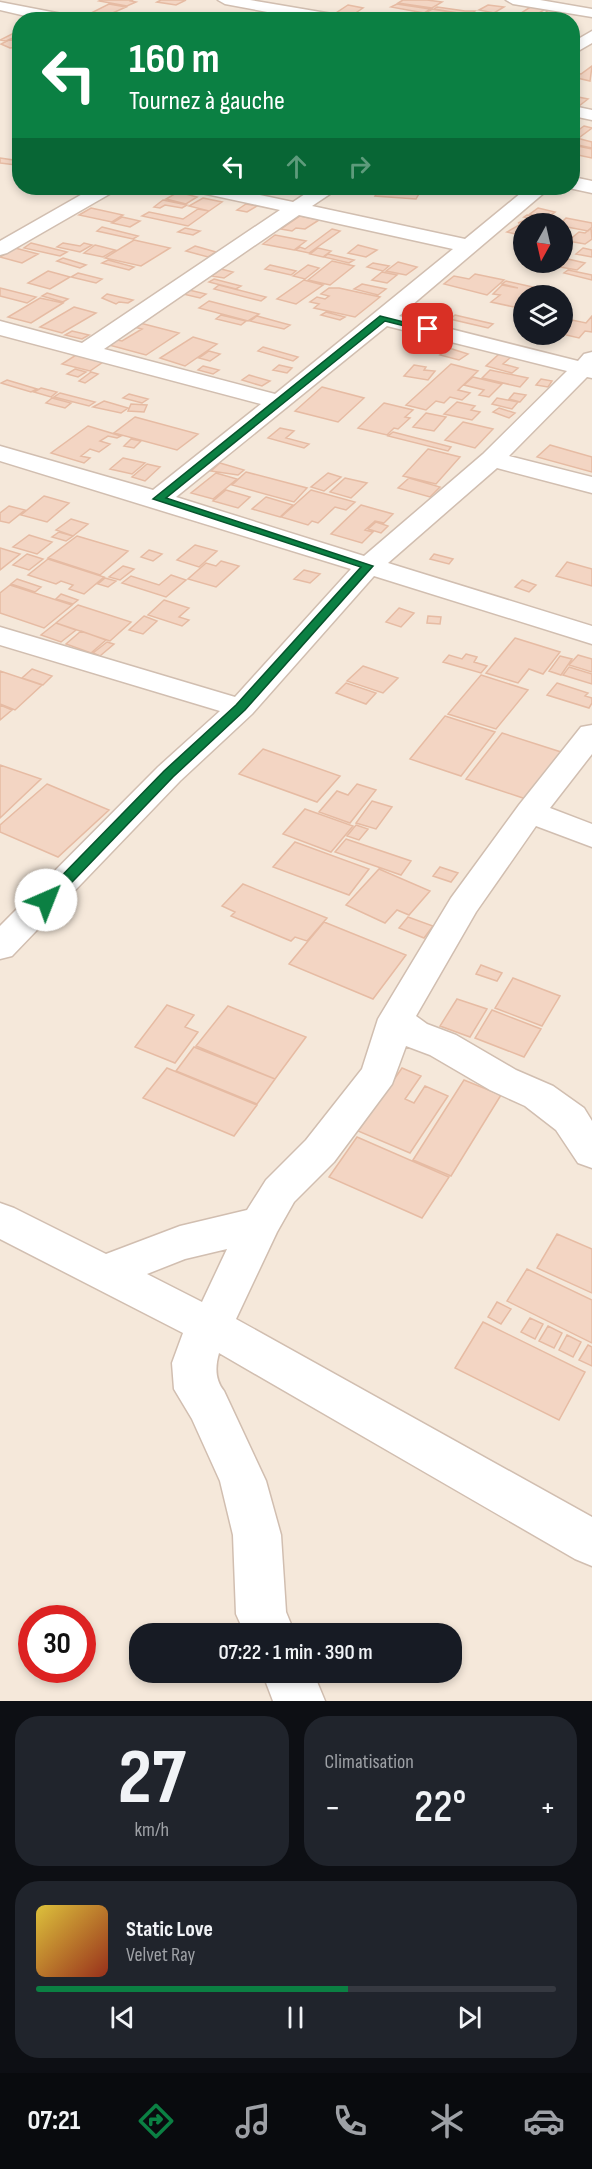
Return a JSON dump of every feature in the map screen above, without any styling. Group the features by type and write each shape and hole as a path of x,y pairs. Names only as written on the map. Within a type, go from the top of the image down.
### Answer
{"street":[{"path":"5,7 31,0"},
{"path":"225,0 282,12"},
{"path":"513,0 592,13"},
{"path":"316,12 329,5"},
{"path":"5,7 29,12"},
{"path":"580,50 592,36"},
{"path":"0,249 94,195"},
{"path":"236,195 468,246"},
{"path":"87,350 315,195"},
{"path":"158,499 383,318 530,195"},
{"path":"383,318 589,366"},
{"path":"0,328 279,402"},
{"path":"0,947 169,774 241,708 368,566 492,459 589,366"},
{"path":"0,453 158,499 592,635"},
{"path":"492,459 592,485"},
{"path":"0,636 241,708"},
{"path":"265,1623 261,1614 257,1535 243,1481 208,1405 196,1389 194,1363 199,1345 211,1327 260,1224 280,1191 320,1151 379,1074 396,1019 462,906 530,812 592,734"},
{"path":"530,812 592,836"},
{"path":"396,1019 414,1034 443,1045 503,1080 539,1096 570,1119 592,1152"},
{"path":"0,1220 211,1327 592,1544"},
{"path":"104,1273 180,1242 260,1224"},
{"path":"292,1683 299,1701"}],"shaded area":[{"path":"0,0 592,0 592,1701 0,1701"}],"building":[{"path":"133,0 131,1 136,2 127,6 99,1"},
{"path":"186,0 176,5 157,2"},
{"path":"403,0 442,2 432,8 398,3"},
{"path":"109,4 126,7 115,12 93,12"},
{"path":"397,4 430,9 418,12 391,7"},
{"path":"348,5 363,8 357,12 338,12"},
{"path":"488,5 504,7 496,12 479,10"},
{"path":"532,6 547,8 541,12 523,12"},
{"path":"437,7 475,11 452,12 434,9"},
{"path":"552,8 566,12 546,12"},
{"path":"432,9 450,12 427,12"},
{"path":"12,34 12,38 0,40"},
{"path":"12,40 12,48 10,48 1,44"},
{"path":"592,66 590,81 580,79 581,74"},
{"path":"580,97 588,99 580,105"},
{"path":"584,126 592,128 580,137 580,129"},
{"path":"580,139 592,142 592,148 580,145"},
{"path":"580,146 592,149 592,158 580,155"},
{"path":"0,158 12,160 12,164 0,163"},
{"path":"173,195 197,197 186,204 166,199"},
{"path":"376,195 418,195 416,199"},
{"path":"203,198 222,202 209,211 189,206"},
{"path":"163,200 187,205 182,208 165,205 160,208 154,207"},
{"path":"246,204 257,206 247,212 237,210"},
{"path":"91,208 123,215 112,222 79,215"},
{"path":"538,208 555,212 554,213 531,213"},
{"path":"198,209 209,211 188,226 142,216 149,212 183,219"},
{"path":"300,216 319,220 305,229 296,228 292,231 281,229"},
{"path":"122,217 140,221 130,227 112,223"},
{"path":"573,219 592,223 588,231 573,228"},
{"path":"102,227 138,236 133,239 97,231"},
{"path":"185,228 200,231 193,235 178,232"},
{"path":"591,228 592,239 585,244 573,242 573,237 579,232 585,233"},
{"path":"332,229 340,231 309,253 295,250 300,247 305,249"},
{"path":"275,235 306,241 294,250 263,244"},
{"path":"134,240 170,248 141,266 105,258"},
{"path":"31,243 67,252 60,256 24,248"},
{"path":"63,243 80,246 84,243 92,245 80,252 57,247"},
{"path":"95,245 115,250 103,257 84,253"},
{"path":"358,245 377,250 366,257 348,253"},
{"path":"195,246 216,252 208,257 186,251"},
{"path":"15,248 38,254 22,263 0,257"},
{"path":"318,248 331,251 323,257 310,254"},
{"path":"583,248 592,250 592,257 576,254"},
{"path":"328,254 354,260 349,263 324,257"},
{"path":"63,258 86,265 80,268 57,261"},
{"path":"108,260 134,267 129,270 102,263"},
{"path":"573,260 585,263 577,270 573,269"},
{"path":"332,261 354,266 330,285 308,280"},
{"path":"398,262 417,267 406,275 386,271"},
{"path":"373,263 389,266 383,271 367,267"},
{"path":"270,265 296,271 291,275 265,269"},
{"path":"308,265 319,268 305,279 293,276"},
{"path":"221,269 233,272 224,278 212,276"},
{"path":"48,271 70,277 50,289 28,283"},
{"path":"573,271 592,275 592,280 564,273 573,273"},
{"path":"382,272 397,275 387,283 372,280"},
{"path":"78,273 102,279 96,283 71,277"},
{"path":"475,274 504,280 487,295 444,284 454,276 469,279"},
{"path":"214,279 241,286 236,289 209,282"},
{"path":"304,280 323,285 296,304 277,299"},
{"path":"506,281 524,285 513,287 502,284"},
{"path":"362,284 386,289 378,295 354,289"},
{"path":"219,285 266,297 261,301 214,289"},
{"path":"502,285 513,287 513,307 491,302 500,295 493,294"},
{"path":"0,288 36,297 27,303 0,296"},
{"path":"329,288 380,297 355,317 314,308 319,304 310,302 317,297 325,299 329,296 321,294"},
{"path":"189,290 206,294 200,298 183,294"},
{"path":"47,293 68,299 63,302 42,296"},
{"path":"107,294 133,300 116,304 102,298"},
{"path":"40,298 63,303 31,323 8,317"},
{"path":"209,301 259,314 248,321 199,308"},
{"path":"74,307 96,313 62,333 40,327"},
{"path":"326,312 345,317 340,320 321,315"},
{"path":"221,315 246,321 241,325 216,319"},
{"path":"455,315 493,324 488,328 450,319"},
{"path":"257,316 290,325 284,329 250,321"},
{"path":"592,316 592,332 585,331 579,338 573,337 573,320 586,323"},
{"path":"140,323 179,333 146,355 109,345 117,340 122,341 142,329 134,327"},
{"path":"72,331 89,335 82,339 65,335"},
{"path":"193,337 217,344 185,366 160,358"},
{"path":"263,347 298,357 293,361 258,351"},
{"path":"449,348 468,354 459,360 440,355"},
{"path":"209,351 220,354 210,361 199,358"},
{"path":"499,354 511,357 503,364 518,368 512,373 486,366"},
{"path":"76,355 103,362 90,371 62,364"},
{"path":"451,364 478,371 458,390 470,393 462,400 450,397 444,403 436,401 426,410 406,405"},
{"path":"279,365 292,368 287,373 273,370"},
{"path":"414,365 426,367 424,370 435,371 428,380 404,376"},
{"path":"203,366 219,370 213,374 198,370"},
{"path":"75,369 86,372 78,377 67,374"},
{"path":"490,370 528,378 520,387 482,378"},
{"path":"91,372 98,374 85,383 79,381"},
{"path":"249,375 270,381 262,386 242,380"},
{"path":"473,377 502,384 489,397 479,395 484,390 464,385"},
{"path":"541,379 552,381 548,387 536,385"},
{"path":"7,380 37,389 31,392 1,383"},
{"path":"322,387 364,398 338,422 295,411"},
{"path":"41,388 57,392 51,397 34,392"},
{"path":"60,393 95,402 89,406 54,397"},
{"path":"514,393 526,395 520,402 509,399"},
{"path":"129,394 148,399 142,403 123,398"},
{"path":"52,398 71,403 65,408 46,403"},
{"path":"497,398 518,402 512,409 492,404"},
{"path":"104,401 128,408 121,413 93,407"},
{"path":"457,402 475,406 471,410 480,412 472,420 444,414"},
{"path":"384,403 413,410 405,417 410,418 387,435 358,428"},
{"path":"131,404 147,405 144,412 128,411"},
{"path":"499,408 515,413 509,418 493,412"},
{"path":"426,413 446,417 434,431 413,427"},
{"path":"135,417 198,434 177,450 114,433"},
{"path":"463,422 493,429 475,448 445,440"},
{"path":"88,426 121,436 117,438 108,436 100,441 110,444 99,452 90,449 81,456 90,458 84,463 51,453"},
{"path":"280,428 294,431 286,438 309,444 304,448 268,438"},
{"path":"393,432 451,447 448,451 388,436"},
{"path":"131,439 141,441 134,448 124,446"},
{"path":"550,445 592,457 592,472 537,457"},
{"path":"428,449 460,457 436,484 403,476"},
{"path":"123,458 145,463 132,474 110,469"},
{"path":"220,463 244,470 238,475 211,471"},
{"path":"147,464 160,467 145,481 132,477"},
{"path":"246,472 307,488 294,502 232,485"},
{"path":"216,473 237,479 213,499 191,493"},
{"path":"328,473 341,477 324,491 311,487"},
{"path":"345,478 367,483 351,498 330,492"},
{"path":"409,478 440,487 430,497 398,488"},
{"path":"226,490 250,497 238,508 213,501"},
{"path":"311,490 355,502 346,510 335,507 318,523 312,521 308,525 281,517"},
{"path":"44,496 69,503 47,522 21,515"},
{"path":"266,497 293,505 280,517 252,509"},
{"path":"361,505 393,514 384,523 375,521 365,530 373,532 362,543 331,534"},
{"path":"9,506 25,510 9,523 0,521 0,513"},
{"path":"71,519 88,524 73,536 56,530"},
{"path":"376,522 388,526 381,533 368,529"},
{"path":"59,532 73,536 66,541 52,537"},
{"path":"29,535 52,542 37,554 13,547"},
{"path":"77,536 128,551 100,575 48,558"},
{"path":"195,545 217,551 199,567 177,560"},
{"path":"0,548 20,554 0,570"},
{"path":"149,550 162,554 153,561 141,557"},
{"path":"27,554 43,559 29,570 13,565"},
{"path":"434,554 453,559 449,564 430,559"},
{"path":"48,559 104,577 84,594 69,589 73,585 61,581 56,584 28,575"},
{"path":"221,561 239,566 216,587 188,579 206,563 216,566"},
{"path":"567,562 592,569 592,586 556,576"},
{"path":"123,566 134,569 120,580 109,577"},
{"path":"304,570 320,574 310,583 294,579"},
{"path":"171,575 186,580 166,597 122,583 131,576 159,585"},
{"path":"105,578 116,581 108,587 98,584"},
{"path":"17,579 41,587 35,592 11,584"},
{"path":"522,580 536,585 529,592 515,587"},
{"path":"10,585 72,605 44,628 0,613 0,593"},
{"path":"61,594 78,600 73,604 56,599"},
{"path":"164,600 189,608 179,617 189,620 182,626 148,615"},
{"path":"78,605 131,622 110,641 56,623"},
{"path":"399,608 414,613 401,627 386,622"},
{"path":"144,616 157,621 143,634 129,630"},
{"path":"428,616 441,617 440,624 427,623"},
{"path":"56,623 76,630 61,642 41,635"},
{"path":"81,631 106,640 91,653 66,644"},
{"path":"515,638 560,652 543,674 529,669 518,683 486,673"},
{"path":"107,642 114,644 100,656 93,653"},
{"path":"466,654 477,657 474,662 487,666 481,673 443,662 449,655 462,659"},
{"path":"578,655 592,659 592,672 569,665"},
{"path":"560,656 572,659 561,675 549,671"},
{"path":"363,666 398,678 383,693 347,681"},
{"path":"569,667 592,674 592,684 563,675"},
{"path":"32,669 52,676 43,685 22,678"},
{"path":"0,671 42,685 15,710 0,704"},
{"path":"481,675 528,690 496,729 448,714"},
{"path":"346,683 376,693 366,704 336,693"},
{"path":"557,683 588,693 585,696 592,698 589,708 547,695"},
{"path":"0,705 12,710 0,720"},
{"path":"445,716 495,732 461,776 410,759"},
{"path":"502,733 561,752 526,799 466,779"},
{"path":"263,749 340,776 317,802 239,774"},
{"path":"0,765 41,779 0,818"},
{"path":"47,784 109,810 58,857 0,832 0,825"},
{"path":"357,784 376,790 350,823 319,812 337,791 348,795"},
{"path":"372,801 392,807 376,829 356,823"},
{"path":"305,809 353,826 331,852 283,834"},
{"path":"356,825 368,829 359,840 347,836"},
{"path":"346,839 411,861 401,875 335,852"},
{"path":"295,842 369,869 349,895 273,867"},
{"path":"440,867 458,873 451,882 433,876"},
{"path":"379,869 430,891 409,915 397,910 385,923 346,905"},
{"path":"243,884 327,918 307,941 295,937 291,941 231,916 235,912 222,906"},
{"path":"408,917 433,926 424,938 399,928"},
{"path":"324,922 406,955 373,999 289,964"},
{"path":"481,965 502,973 497,981 476,974"},
{"path":"513,978 560,996 542,1026 495,1008"},
{"path":"457,999 487,1009 470,1037 440,1026"},
{"path":"167,1005 194,1015 185,1027 198,1032 175,1063 135,1047"},
{"path":"228,1006 306,1037 275,1079 196,1046"},
{"path":"492,1010 541,1029 524,1057 475,1038"},
{"path":"194,1047 275,1079 257,1104 176,1071"},
{"path":"167,1068 257,1105 234,1136 143,1098"},
{"path":"402,1068 421,1076 405,1099 414,1103 425,1086 448,1096 410,1153 358,1131"},
{"path":"464,1080 501,1095 451,1176 413,1160"},
{"path":"357,1137 449,1177 422,1218 329,1177"},
{"path":"557,1234 592,1249 592,1293 537,1268"},
{"path":"527,1269 592,1300 592,1343 507,1301"},
{"path":"497,1302 511,1309 501,1324 488,1317"},
{"path":"530,1318 543,1324 535,1339 521,1332"},
{"path":"483,1322 585,1372 559,1420 455,1368"},
{"path":"548,1326 562,1333 554,1348 539,1341"},
{"path":"567,1335 581,1342 573,1357 559,1350"},
{"path":"588,1345 592,1347 592,1366 579,1360"}],"route":[{"path":"46,900 169,774 241,708 368,566 158,499 383,318 428,329"}]}
